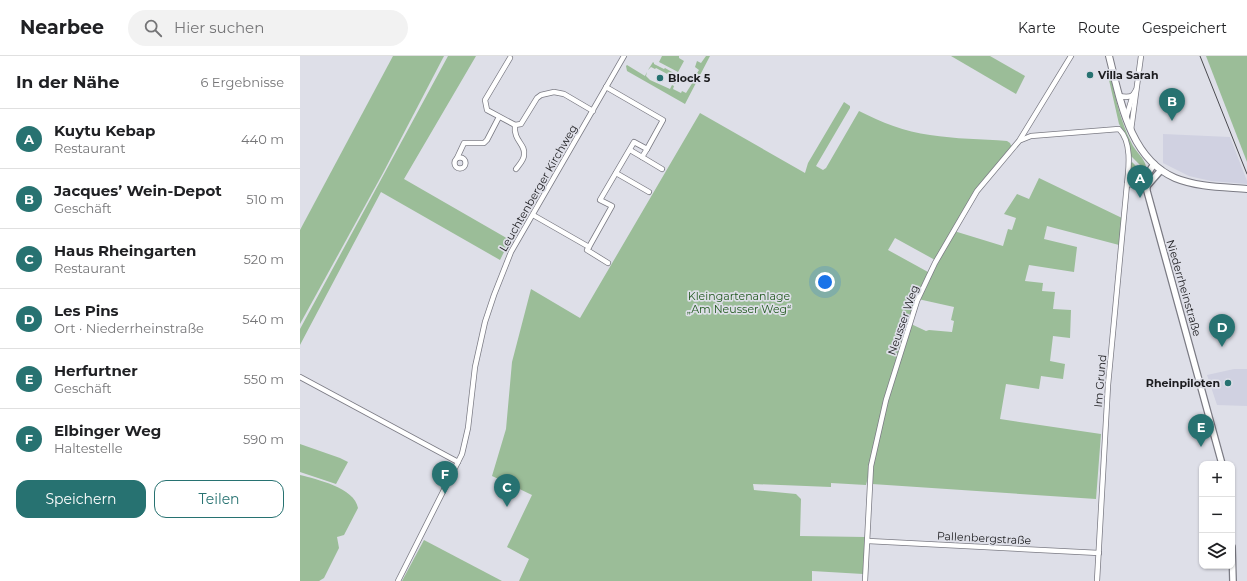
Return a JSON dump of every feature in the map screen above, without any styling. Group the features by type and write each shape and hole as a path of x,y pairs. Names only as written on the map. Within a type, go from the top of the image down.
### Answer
{"main road":[{"path":"1109,56 1126,118 1141,148 1154,164 1175,178 1187,182 1219,187 1247,189"}],"street":[{"name":"Leuchtenberger Kirchweg","path":"398,581 458,462 464,446 468,428 475,367 485,322 511,252 624,56"},
{"name":"Neusser Weg","path":"865,581 871,466 886,400 917,301 935,262 977,192 1019,141 1071,56"},
{"path":"1131,130 1141,56"},
{"path":"510,58 485,100 487,110 515,125 522,124 537,98 554,92 564,94 593,110"},
{"path":"606,87 663,120 642,157"},
{"path":"1126,118 1133,95 1137,88"},
{"path":"1119,96 1130,97 1133,95"},
{"path":"457,158 464,143 484,143 499,117"},
{"path":"515,125 514,132 516,139 523,149 524,155 516,169"},
{"path":"1019,141 1031,136 1117,129 1120,130 1123,135 1129,157 1127,184 1147,186 1161,170"},
{"path":"608,263 587,250 612,206 600,200 634,142 646,149"},
{"path":"630,150 662,169"},
{"name":"Niederrheinstraße","path":"1154,164 1146,178 1147,186 1221,461"},
{"path":"616,173 649,192"},
{"name":"Im Grund","path":"1097,581 1108,385 1127,184"},
{"path":"533,215 589,247"},
{"path":"300,377 458,462"},
{"name":"Pallenbergstraße","path":"868,541 1099,553"},
{"path":"1233,569 1233,581"}],"shaded area":[{"path":"1163,134 1230,137 1247,184 1211,181 1189,176 1163,163"},
{"name":"Rheinpiloten","path":"1234,369 1247,369 1247,406 1217,405 1207,375"}],"green space":[{"path":"393,56 444,56 383,173 300,324 300,230"},
{"path":"448,56 476,56 404,179 510,240 500,260 381,192 300,345 300,329"},
{"path":"662,56 679,56 679,58 684,61 678,72 659,62"},
{"path":"706,56 710,56 685,104 627,71 626,66 627,65 645,76 647,72 646,76 650,80 670,89 672,85 674,86 673,89 681,93 682,91 686,93 698,74 697,73 699,70 695,67 697,61 701,63"},
{"path":"951,56 990,56 1025,76 1016,94"},
{"path":"1206,56 1247,56 1247,162"},
{"path":"653,62 654,64 679,76 675,84 673,83 675,79 656,68 651,67 648,70"},
{"path":"1111,79 1124,127 1133,146 1145,163 1146,171 1131,156 1126,135 1119,124 1109,80"},
{"name":"Kleingartenanlage „Am Neusser Weg“","path":"844,102 850,106 850,108 816,166 823,170 826,168 859,111 885,123 911,132 949,137 1007,141 1010,143 1012,148 975,191 935,260 895,238 888,250 928,272 903,339 866,485 831,483 831,487 753,484 754,490 796,494 801,499 800,536 865,537 863,574 812,571 812,581 519,581 529,559 507,547 532,495 492,476 506,429 512,362 531,289 580,318 700,113 805,173 808,163"},
{"path":"1132,162 1141,171 1139,182 1132,180 1130,177 1130,164"},
{"path":"1039,178 1122,218 1119,245 1047,226 1044,239 1077,247 1074,272 1029,265 1025,281 1043,283 1042,291 1055,292 1053,309 1071,310 1070,338 1053,336 1050,361 1065,364 1063,379 1041,376 1039,389 1006,384 1000,419 1101,434 1096,499 872,484 881,423 911,324 926,331 952,332 954,321 951,320 954,307 918,299 954,231 1003,246 1008,229 1012,230 1016,218 1004,214 1017,194 1029,199"},
{"path":"300,444 348,462 336,484 300,472"},
{"path":"300,475 325,482 343,490 355,501 358,508 344,535 337,537 339,548 324,578 319,581 300,581"},
{"path":"424,540 502,581 402,581"}],"tram line":[{"path":"1200,56 1247,174"}],"place":[{"name":"Villa Sarah","path":"1090,75"},
{"name":"Block 5","path":"660,78"},
{"name":"Jacques’ Wein-Depot","path":"1172,121"},
{"name":"Kuytu Kebap","path":"1140,198"},
{"name":"Les Pins","path":"1222,347"},
{"name":"Rheinpiloten","path":"1228,383"},
{"name":"Herfurtner","path":"1201,447"},
{"name":"Elbinger Weg","path":"445,494"},
{"name":"Haus Rheingarten","path":"507,507"}]}
